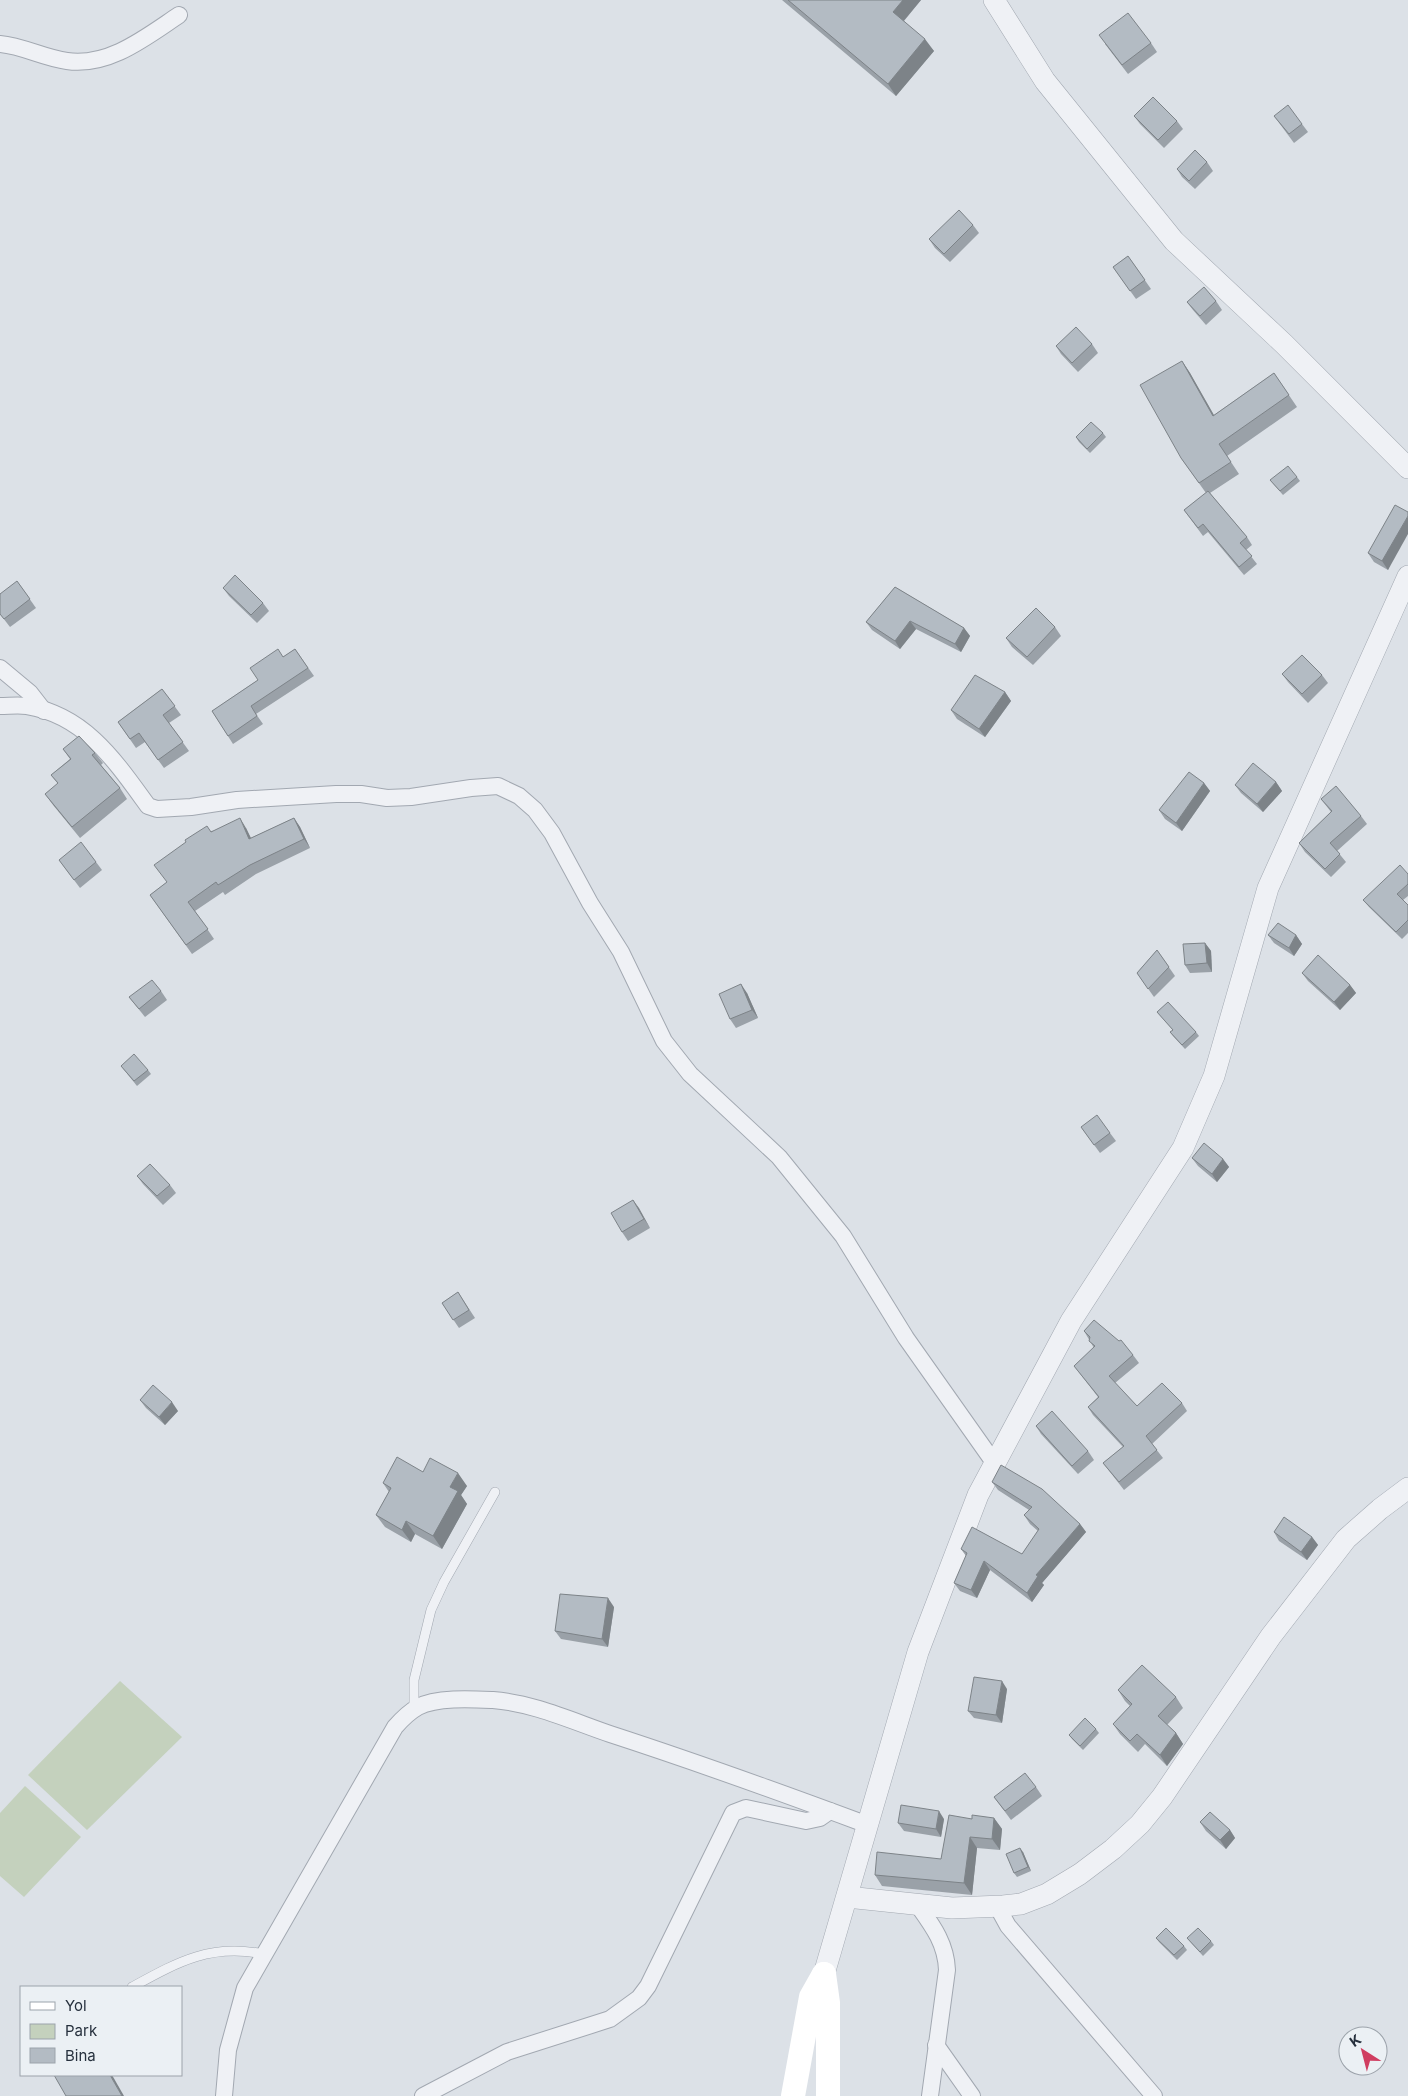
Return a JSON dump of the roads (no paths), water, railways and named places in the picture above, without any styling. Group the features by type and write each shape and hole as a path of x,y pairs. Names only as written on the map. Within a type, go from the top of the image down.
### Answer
{"main road":[{"path":"793,2096 811,1997 824,1974"},
{"path":"824,1974 828,2003 828,2096"}],"street":[{"path":"994,0 1045,81 1174,241 1284,344 1408,468"},
{"path":"0,44 68,61 99,59 135,44 179,15"},
{"path":"824,1974 918,1652 978,1495 1071,1321 1184,1148 1214,1076 1268,888 1408,576"},
{"path":"0,668 30,693 44,711"},
{"path":"0,706 26,706 44,711 66,720 87,732 109,754 148,806 157,809 191,807 236,800 314,795 360,794 387,798 411,797 498,786 519,796 535,810 552,833 590,903 621,952 664,1041 690,1074 779,1157 844,1236 906,1338 995,1464"},
{"path":"847,1897 952,1908 1021,1904 1047,1894 1080,1874 1114,1849 1140,1824 1162,1797 1271,1636 1346,1539 1380,1509 1408,1488"},
{"path":"224,2096 228,2050 245,1988 395,1726 420,1706 437,1702 468,1699 495,1700 527,1707 696,1762 868,1825"},
{"path":"423,2096 507,2052 610,2019 639,1998 648,1986 733,1813 746,1808 806,1820 820,1818 830,1811"},
{"path":"917,1904 943,1943 947,1970 930,2096"},
{"path":"996,1906 1008,1926 1154,2096"},
{"path":"936,2045 972,2096"}],"lane":[{"path":"414,1710 414,1680 431,1610 444,1582 495,1492"},
{"path":"134,1986 196,1956 244,1950 263,1954"}]}
